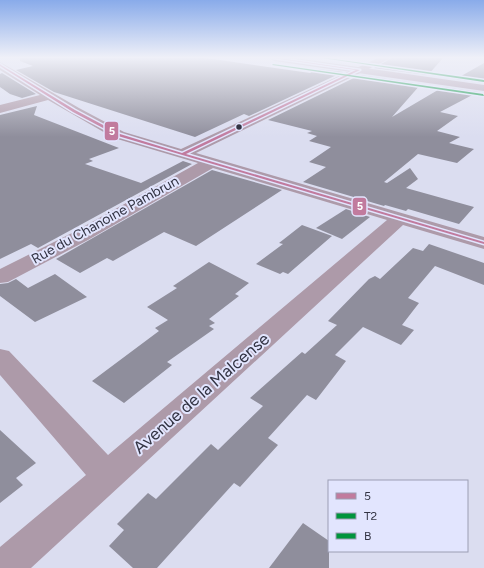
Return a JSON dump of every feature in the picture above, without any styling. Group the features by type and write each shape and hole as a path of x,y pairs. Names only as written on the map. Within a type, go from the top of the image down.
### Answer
{"main road":[{"path":"460,85 484,88"}],"street":[{"path":"31,85 119,135 484,243"},
{"path":"182,154 328,85"},
{"path":"0,109 49,96"},
{"name":"Rue du Chanoine Pambrun","path":"0,277 81,236 101,223 210,163"},
{"name":"Avenue de la Malcense","path":"4,568 399,219"},
{"path":"0,358 107,476"}],"building":[{"path":"0,85 21,85 36,94 22,98 10,94 0,87"},
{"path":"41,85 316,85 249,116 244,114 195,137 54,92"},
{"path":"341,85 421,85 392,117 443,87 478,92 440,112 458,116 437,131 460,137 449,143 474,149 457,163 418,154 384,182 387,183 410,168 418,179 406,188 474,207 459,224 408,209 406,211 384,206 303,182 326,167 309,162 331,147 309,141 317,136 307,133 312,131 268,120"},
{"path":"37,106 34,115 119,148 89,159 93,161 85,164 141,183 183,161 192,164 38,248 31,244 0,259 0,115"},
{"path":"212,170 282,190 196,246 164,232 113,261 107,258 80,273 56,259"},
{"path":"346,209 370,217 342,239 316,228"},
{"path":"302,225 332,236 288,274 283,272 280,274 256,264 283,244 279,243"},
{"path":"429,244 484,263 484,285 435,266 408,298 419,303 402,325 414,330 401,345 363,327 335,355 346,361 316,400 307,395 268,438 278,445 240,487 234,483 157,568 133,568 109,546 124,530 117,524 148,493 156,499 211,444 218,450 263,406 250,398 302,352 305,354 337,325 328,321 369,279 375,276 380,279 413,248 423,251"},
{"path":"209,262 249,283 235,294 239,296 209,319 215,323 209,326 214,329 167,362 172,365 124,403 92,381 159,331 155,328 168,320 147,307 177,288 173,286"},
{"path":"55,274 87,297 35,322 0,296 0,284 8,283 16,279 28,288"},
{"path":"0,430 36,463 16,478 23,485 0,503"},
{"path":"303,523 328,540 329,568 269,568"}],"transit line":[{"name":"5","path":"31,85 74,111 119,135 484,243"},
{"name":"5","path":"182,154 328,85"},
{"name":"T2","path":"410,85 483,95"}]}
